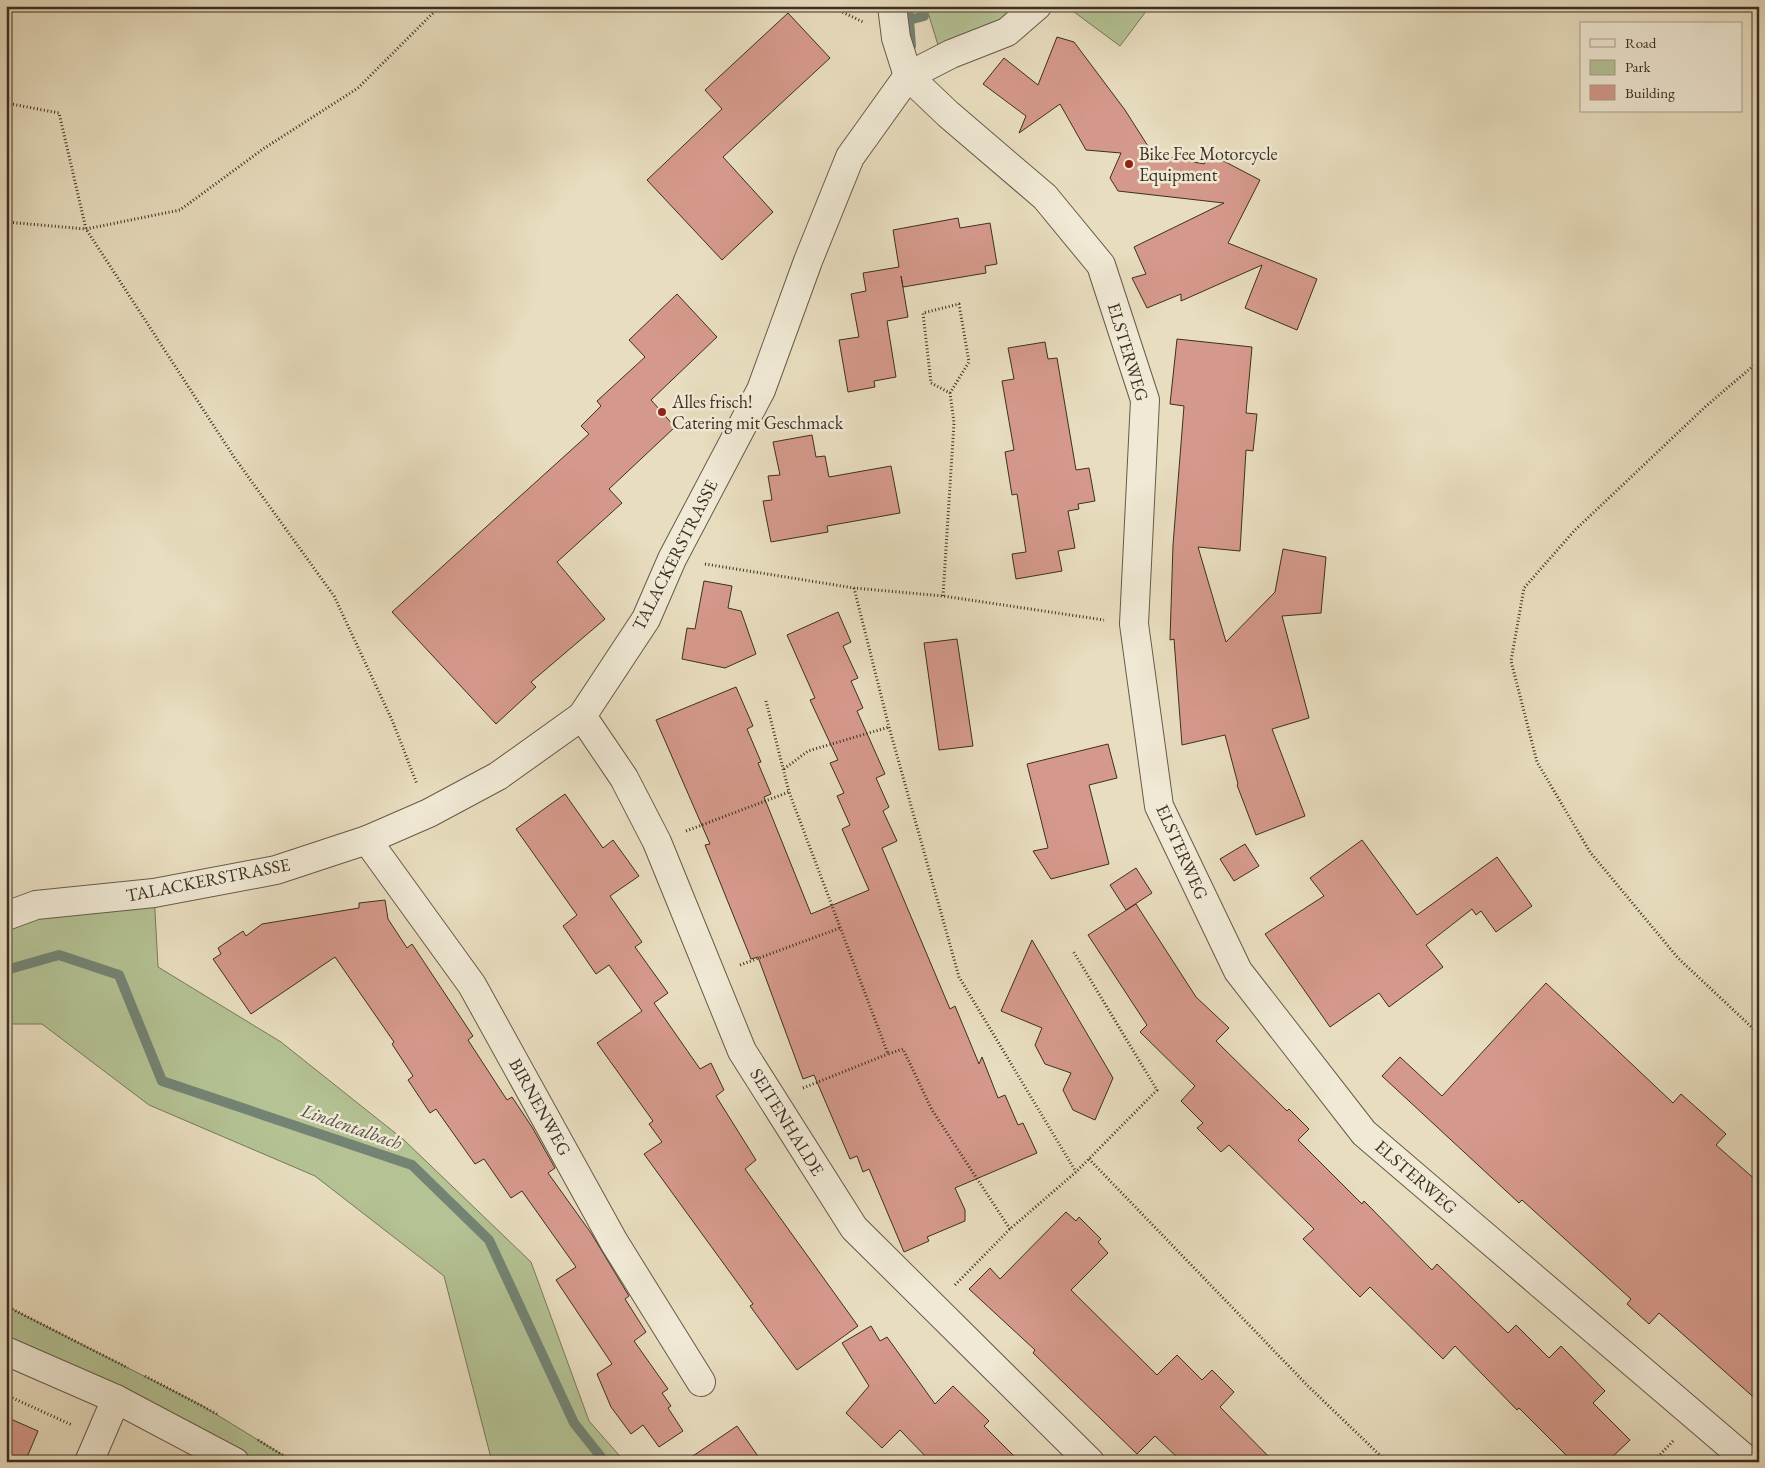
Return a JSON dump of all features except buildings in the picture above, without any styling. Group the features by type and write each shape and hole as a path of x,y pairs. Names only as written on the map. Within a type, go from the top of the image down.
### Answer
{"street":[{"path":"892,6 896,38 908,76 951,54 1007,32 1037,6"},
{"name":"TALACKERSTRASSE","path":"6,916 36,905 154,893 276,870 367,840 428,813 498,776 582,716 646,619 672,559 761,390 808,261 850,157 908,76"},
{"name":"ELSTERWEG","path":"908,76 948,114 1045,197 1100,265 1145,400 1134,624 1158,806 1238,972 1364,1133 1749,1462"},
{"name":"SEITENHALDE","path":"582,716 624,778 657,842 742,1051 854,1228 1090,1462"},
{"name":"BIRNENWEG","path":"367,840 472,985 614,1242 700,1382"},
{"path":"6,1351 116,1399 235,1462"},
{"path":"94,1451 116,1399"}],"path":[{"path":"6,222 86,229 180,210 263,150 358,88 440,6"},
{"path":"6,103 60,113 86,229 234,456 334,596 392,720 428,813"},
{"path":"943,596 954,423 950,393 969,362 959,304 923,313 931,383 950,393"},
{"path":"1759,361 1705,407 1574,531 1524,588 1510,660 1537,762 1590,852 1678,958 1759,1034"},
{"path":"672,559 854,588 943,596 1134,624"},
{"path":"854,588 889,728 959,977 1076,1172"},
{"path":"766,701 789,792 888,1054"},
{"path":"784,770 808,751 889,728"},
{"path":"657,842 789,792"},
{"path":"711,976 840,928"},
{"path":"934,1307 1010,1229 1076,1172 1158,1090 1073,951"},
{"path":"772,1101 903,1049 932,1110 1010,1229"},
{"path":"1089,1159 1308,1386 1387,1462"},
{"path":"6,1395 94,1451"}],"green space":[{"path":"926,6 1020,6 995,25 938,45"},
{"path":"1066,6 1150,6 1120,46"},
{"path":"154,893 158,967 281,1042 404,1140 531,1262 589,1421 625,1462 492,1462 444,1276 315,1176 149,1105 42,1024 6,1024 6,916"},
{"path":"6,1306 201,1405 294,1462 235,1462 6,1351"}],"waterway":[{"path":"908,6 911,46"},
{"path":"909,20 924,16"},
{"name":"Lindentalbach","path":"6,970 59,955 119,975 162,1081 412,1165 489,1240 574,1423 605,1462"}],"place":[{"name":"Bike Fee Motorcycle Equipment","path":"1129,164"},
{"name":"Alles frisch! Catering mit Geschmack","path":"662,412"}]}
